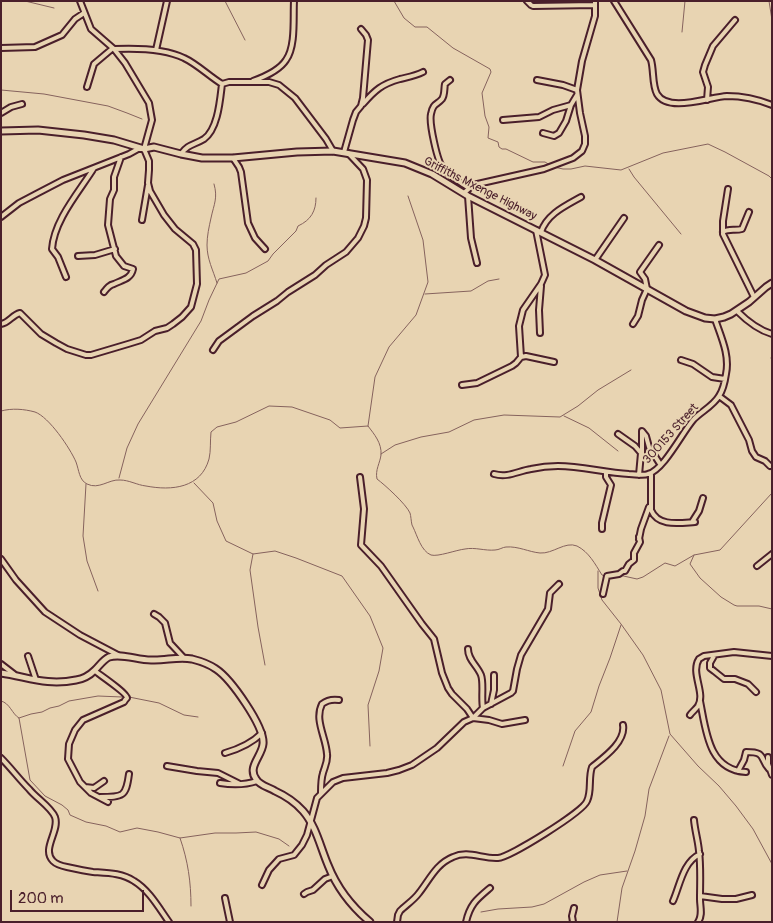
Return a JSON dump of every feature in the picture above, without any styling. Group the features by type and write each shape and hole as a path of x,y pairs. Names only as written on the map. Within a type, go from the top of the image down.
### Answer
{"street":[{"path":"80,1 91,29 125,63 149,103 152,120 144,149 149,161 149,170 142,220"},
{"path":"156,50 167,1"},
{"path":"251,82 286,62 293,40 294,1"},
{"path":"614,1 651,60 655,88 658,95 665,101 678,103 725,96 758,100 772,105"},
{"path":"529,3 595,3 594,22 582,61 577,92 566,120 559,133 554,136 543,133"},
{"path":"1,48 35,47 62,35 75,19 84,13"},
{"path":"706,100 708,87 704,72 705,64 713,46 735,20"},
{"path":"360,29 368,40 364,92 361,106"},
{"path":"87,88 94,64 113,49 168,51 190,61 222,84"},
{"path":"213,350 219,341 346,252 358,238 366,218 367,180 363,170 346,153 356,112 378,88 423,72"},
{"path":"450,80 445,84 443,96 432,110 430,126 441,166 450,175 469,188"},
{"path":"537,80 554,83 577,92"},
{"path":"222,84 229,82 274,83 295,98 334,151"},
{"path":"181,154 187,147 202,140 211,132 218,115 222,84"},
{"path":"477,263 471,238 466,195 469,188 479,183 544,170 580,153 584,148 585,136 577,92"},
{"path":"1,113 11,107 22,104"},
{"path":"503,120 539,117 571,105"},
{"name":"Griffiths Mxenge Highway","path":"1,131 38,130 84,135 114,140 144,149 154,147 202,158 233,158 297,152 334,151 405,163 432,174 466,195 595,260 686,311 705,318 715,319"},
{"path":"1,216 19,203 63,180 138,148 144,149"},
{"path":"104,292 108,286 130,276 133,269 120,262 116,256 108,225 110,199 114,190 114,177 120,157"},
{"path":"233,158 241,172 248,223 255,238 265,249"},
{"path":"66,277 58,257 52,249 56,227 64,216 69,204 94,168"},
{"path":"1,324 8,322 20,313 41,334 67,350 91,355 141,340 182,317 191,307 197,284 196,250 193,244 164,215 150,191 148,183"},
{"path":"728,189 723,232 725,240 754,297"},
{"path":"462,385 477,383 512,366 520,357 519,326 523,310 545,275 538,231 559,210 581,197"},
{"path":"723,232 742,229 750,212"},
{"path":"595,260 624,218"},
{"path":"633,324 638,316 647,289 645,279 640,272 659,246"},
{"path":"78,256 115,249"},
{"path":"715,319 737,311 772,283"},
{"path":"540,333 541,284"},
{"path":"737,311 753,326 772,334"},
{"name":"300153 Street","path":"494,474 508,476 531,469 557,466 639,475 650,473 671,452 694,419 719,396 727,368 726,351 715,319"},
{"path":"520,357 526,356 554,362"},
{"path":"682,360 693,364 712,377 724,379"},
{"path":"719,396 729,403 733,409 756,457 765,461 770,466"},
{"path":"639,475 642,455 642,431 646,436 652,454 660,464"},
{"path":"618,434 635,446 642,455"},
{"path":"602,529 611,485 606,477 606,472"},
{"path":"650,473 652,513 658,520 667,523 693,522 703,498"},
{"path":"360,477 364,509 361,545 380,566 434,639 442,674 452,694 473,718 502,724 525,720"},
{"path":"602,594 607,576 620,574 634,560 634,553 640,542 638,539 651,503"},
{"path":"757,566 772,554"},
{"path":"1,559 16,580 45,612 80,635 120,656"},
{"path":"262,884 269,870 279,860 294,855 302,845 307,835 315,802 332,782 338,779 387,773 412,765 437,748 464,722 473,718 483,708 513,691 521,655 548,609 550,593 558,584"},
{"path":"154,614 166,623 170,643 184,658"},
{"path":"468,649 470,658 482,678 483,708"},
{"path":"746,772 734,770 723,764 714,754 708,742 696,663 701,657 734,652 772,656"},
{"path":"28,656 36,680"},
{"path":"1,672 47,682 77,680 95,671 106,659 120,656 153,660 184,658 209,665 216,669 227,677 236,688 262,733 263,748 255,764 254,777 261,784 288,798 311,821 333,876 350,902 370,922"},
{"path":"714,656 710,663 710,668 714,672 724,679 735,679 748,684 756,692"},
{"path":"1,664 14,674"},
{"path":"95,671 122,691 126,698 124,702 82,720 74,730 69,744 68,759 85,788 108,802"},
{"path":"491,704 494,690 494,675"},
{"path":"690,715 698,706 700,699"},
{"path":"321,793 322,776 328,754 320,726 320,710 325,702 339,700"},
{"path":"397,922 400,911 419,893 438,867 447,860 460,854 492,858 504,857 538,838 581,809 588,801 592,767 604,758 618,742 623,733 623,725"},
{"path":"225,753 250,744 262,733"},
{"path":"738,771 746,752 758,753 763,757 769,768"},
{"path":"768,757 772,776"},
{"path":"1,758 54,815 56,826 50,842 49,856 52,861 60,865 93,872 109,872 134,880 148,894 169,922"},
{"path":"167,766 218,773 240,784"},
{"path":"100,797 120,796 127,788 129,774"},
{"path":"85,788 94,788 104,781"},
{"path":"220,783 240,784 257,781"},
{"path":"694,820 700,854 701,918 698,922"},
{"path":"673,900 682,874 695,856 700,854"},
{"path":"304,894 333,876"},
{"path":"466,922 469,908 490,888"},
{"path":"700,896 736,899 752,895"},
{"path":"225,898 230,922"},
{"path":"574,908 572,916 574,922"}],"waterway":[{"path":"25,1 54,8"},
{"path":"225,1 245,40"},
{"path":"394,1 404,18 415,27 427,27 453,48 490,69 491,72 482,93 485,116 489,127 488,138 498,142 499,147 502,149 506,149 533,162 545,162 550,165"},
{"path":"682,32 685,1"},
{"path":"769,1 772,20"},
{"path":"1,90 44,94 108,106 142,119"},
{"path":"554,167 571,169 585,166 621,170 663,153 708,144 772,179"},
{"path":"629,169 681,234"},
{"path":"214,184 216,197 207,238 207,250 217,283"},
{"path":"368,426 375,377 389,347 416,315 428,282 423,240 408,196"},
{"path":"119,478 127,448 138,424 201,321 219,279 246,273 268,261 296,231 298,226 309,218 314,211 316,198"},
{"path":"425,294 471,291 488,281 499,279"},
{"path":"381,454 395,445 421,437 449,432 474,420 504,415 560,417 598,390 631,370"},
{"path":"1,411 9,409 22,410 41,415 53,426 69,449 82,480 91,486 116,480 166,488 192,482 205,469 209,459 211,432 217,427 236,422 269,406 292,407 330,420 340,428 368,426 377,439 381,451 377,479 408,509 418,538 422,546 431,555 469,549 496,550 505,547 545,553 563,546 572,545 585,552 602,575 605,576"},
{"path":"564,416 589,428 618,451"},
{"path":"194,483 213,503 217,521 226,541 253,554 275,551 342,576 370,616 383,648 379,671 368,705 370,746"},
{"path":"86,484 83,536 87,561 98,591"},
{"path":"619,575 637,579 665,563 675,566 694,555 720,550 772,493"},
{"path":"253,554 250,570 265,665"},
{"path":"694,555 690,564 700,578 721,597 737,606 759,606 772,609"},
{"path":"598,571 598,588 602,600 643,655 661,690 670,734 736,806 753,829 772,864"},
{"path":"563,766 575,731 591,712 621,625"},
{"path":"19,718 42,712 69,701 98,696 122,697"},
{"path":"129,697 159,703 184,715 198,717"},
{"path":"1,701 7,704 19,718 30,780 45,796 68,810 70,815 120,832 137,828 180,838 215,833 256,832 279,839 289,846"},
{"path":"617,922 622,888 645,816 649,789 669,736"},
{"path":"180,838 188,872 191,906"},
{"path":"481,912 544,904 600,875 627,871"}]}
